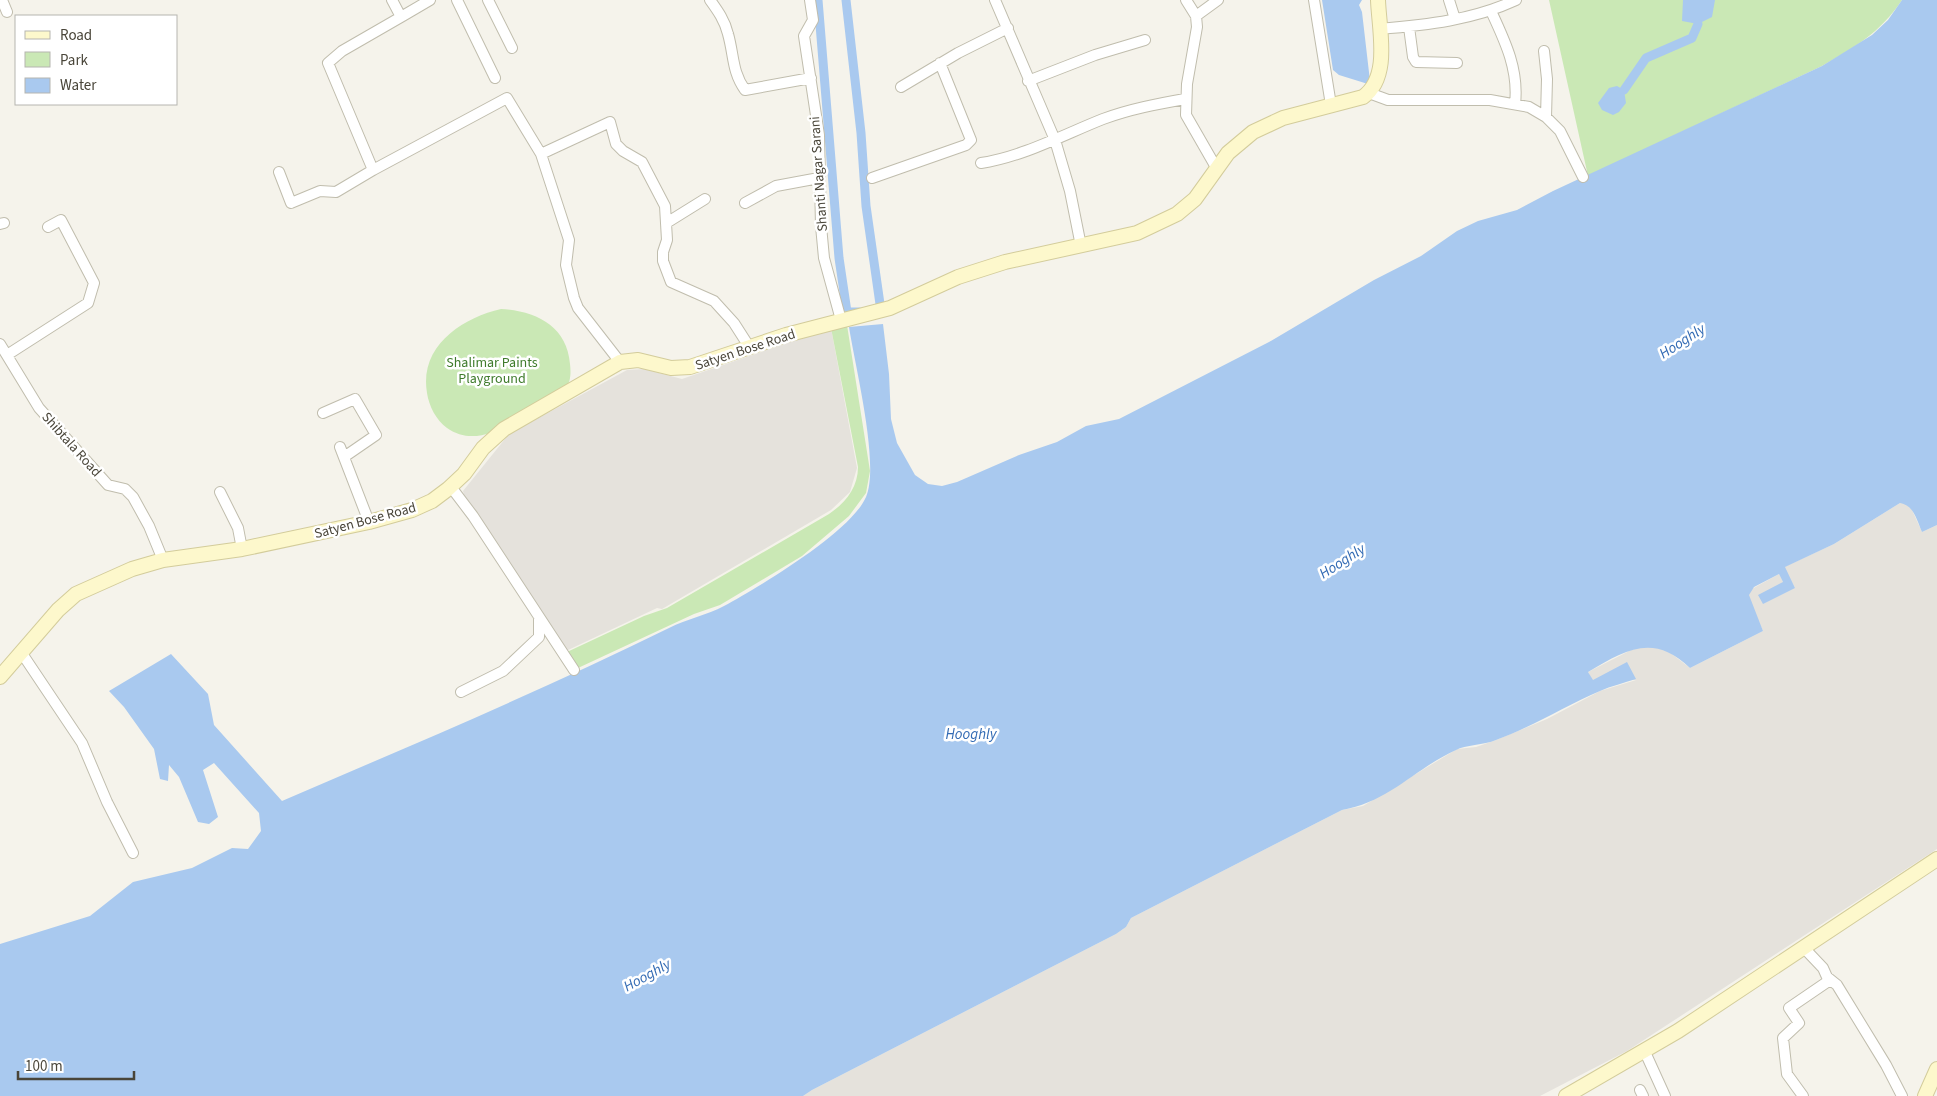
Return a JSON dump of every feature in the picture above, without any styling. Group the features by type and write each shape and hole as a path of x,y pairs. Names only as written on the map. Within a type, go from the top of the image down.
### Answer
{"main road":[{"path":"1369,93 1379,76 1380,29 1378,0"},
{"name":"Satyen Bose Road","path":"0,677 58,610 76,594 132,569 163,560 242,549 369,522 412,510 432,500 451,487 483,448 504,429 620,362 638,360 671,368 683,368 890,308 958,277 983,269 1030,256 1137,233 1177,214 1201,194 1228,153 1253,132 1283,118 1362,97 1369,93"},
{"path":"1566,1096 1644,1052 1804,948 1937,858"},
{"path":"1925,1096 1937,1069"}],"street":[{"path":"2,0 7,12"},
{"path":"392,0 401,17"},
{"path":"373,170 328,63 342,51 430,0"},
{"path":"457,0 495,78"},
{"path":"488,0 512,48"},
{"path":"710,0 721,15 728,33 736,77 745,90 811,78"},
{"name":"Shanti Nagar Sarani","path":"810,0 813,20 804,36 819,135 819,178 824,258 844,320"},
{"path":"995,0 1028,81 1055,140 1070,191 1081,246"},
{"path":"1186,0 1196,16 1197,27 1185,99 1186,116 1193,132 1217,169"},
{"path":"1196,16 1218,0"},
{"path":"1314,0 1331,105"},
{"path":"1449,0 1455,20"},
{"path":"1380,29 1455,20 1490,11 1516,0"},
{"path":"1490,11 1509,54 1516,82 1516,104"},
{"path":"1409,27 1411,50 1416,62 1457,63"},
{"path":"901,86 940,62 1008,28"},
{"path":"1028,81 1095,55 1145,40"},
{"path":"1544,51 1547,79 1546,117"},
{"path":"872,178 966,146 971,140 940,62"},
{"path":"1369,93 1388,100 1490,100 1516,104 1536,110 1560,131 1583,177"},
{"path":"279,172 291,203 320,191 336,192 373,170 432,140 472,115 507,98 541,154 569,240 566,265 578,308 620,362"},
{"path":"981,162 1055,140 1104,118 1148,105 1185,99"},
{"path":"541,154 610,122 616,144 623,151 642,162 665,206 668,222 668,240 662,252 663,261 671,282 684,290 714,301 734,322 750,348"},
{"path":"745,203 776,186 819,178"},
{"path":"668,222 705,199"},
{"path":"7,355 88,303 94,284 61,220 48,227"},
{"name":"Shibtala Road","path":"0,344 39,408 108,485 125,490 133,497 149,526 163,560"},
{"path":"323,413 355,400 376,435 342,452 369,522"},
{"path":"451,487 473,516 574,670"},
{"path":"220,492 238,528 242,549"},
{"path":"461,692 503,671 539,637 539,616"},
{"path":"21,652 82,743 106,802 133,853"},
{"path":"1804,948 1823,968 1830,980 1837,985 1863,1026 1902,1096"},
{"path":"1803,1096 1787,1074 1783,1038 1799,1023 1789,1008 1830,980"},
{"path":"1644,1052 1665,1096"}],"shaded area":[{"path":"831,328 857,468 850,492 831,510 662,609 657,608 566,651 464,495 463,491 509,434 627,370 644,369 682,379"},
{"path":"1900,503 1906,504 1912,510 1922,532 1937,525 1937,849 1627,1051 1540,1096 803,1096 1116,934 1126,927 1131,918 1342,810 1363,806 1457,749 1476,747 1496,740 1547,719 1600,691 1636,680 1592,680 1588,672 1631,650 1645,646 1655,647 1668,651 1690,668 1763,631 1748,598 1750,590 1779,574 1783,582 1795,588 1784,567 1834,544"}],"green space":[{"path":"1549,0 1902,0 1894,12 1876,30 1822,66 1588,176"},
{"name":"Shalimar Paints Playground","path":"501,309 514,310 537,317 556,330 568,351 570,377 568,384 562,392 507,426 483,435 459,434 443,425 436,417 429,403 426,376 430,361 446,337 458,327 486,313"},
{"path":"847,325 870,471 866,493 849,516 802,556 720,605 694,614 578,668 567,652 644,616 667,608 829,514 845,500 856,482 858,467 831,328"}],"water":[{"path":"1322,0 1362,0 1359,5 1362,12 1370,81 1368,84 1339,75 1333,70"},
{"path":"1683,0 1715,0 1712,17 1698,24 1682,21"},
{"name":"Hooghly","path":"1902,0 1937,0 1937,525 1922,532 1912,510 1905,504 1900,503 1834,544 1785,567 1795,588 1763,604 1758,595 1783,582 1779,574 1754,587 1749,595 1763,631 1690,668 1677,657 1664,651 1640,648 1627,651 1588,672 1593,680 1627,662 1636,679 1600,691 1509,735 1491,742 1456,750 1427,766 1388,793 1359,806 1342,810 1131,918 1126,927 1116,934 803,1096 0,1096 0,944 90,916 133,882 192,868 232,848 248,849 261,831 259,813 214,763 203,770 218,817 209,824 198,822 179,777 169,765 168,781 160,779 154,749 124,707 109,691 171,654 208,694 214,725 282,801 525,695 676,625 717,609 780,572 824,542 857,511 866,497 870,482 865,415 849,327 883,324 889,374 891,419 897,443 915,475 928,484 942,486 957,482 1019,455 1057,442 1086,426 1119,419 1269,342 1374,280 1421,256 1457,231 1478,221 1517,210 1553,191 1822,66 1872,35 1888,20"},
{"path":"1617,86 1624,90 1626,103 1619,112 1613,115 1602,110 1598,103 1609,88"}],"waterway":[{"path":"818,0 839,258 847,312 859,312"},
{"path":"846,0 861,133 866,206 881,311 877,311"},
{"path":"1624,90 1646,58 1692,38 1698,24"}]}
